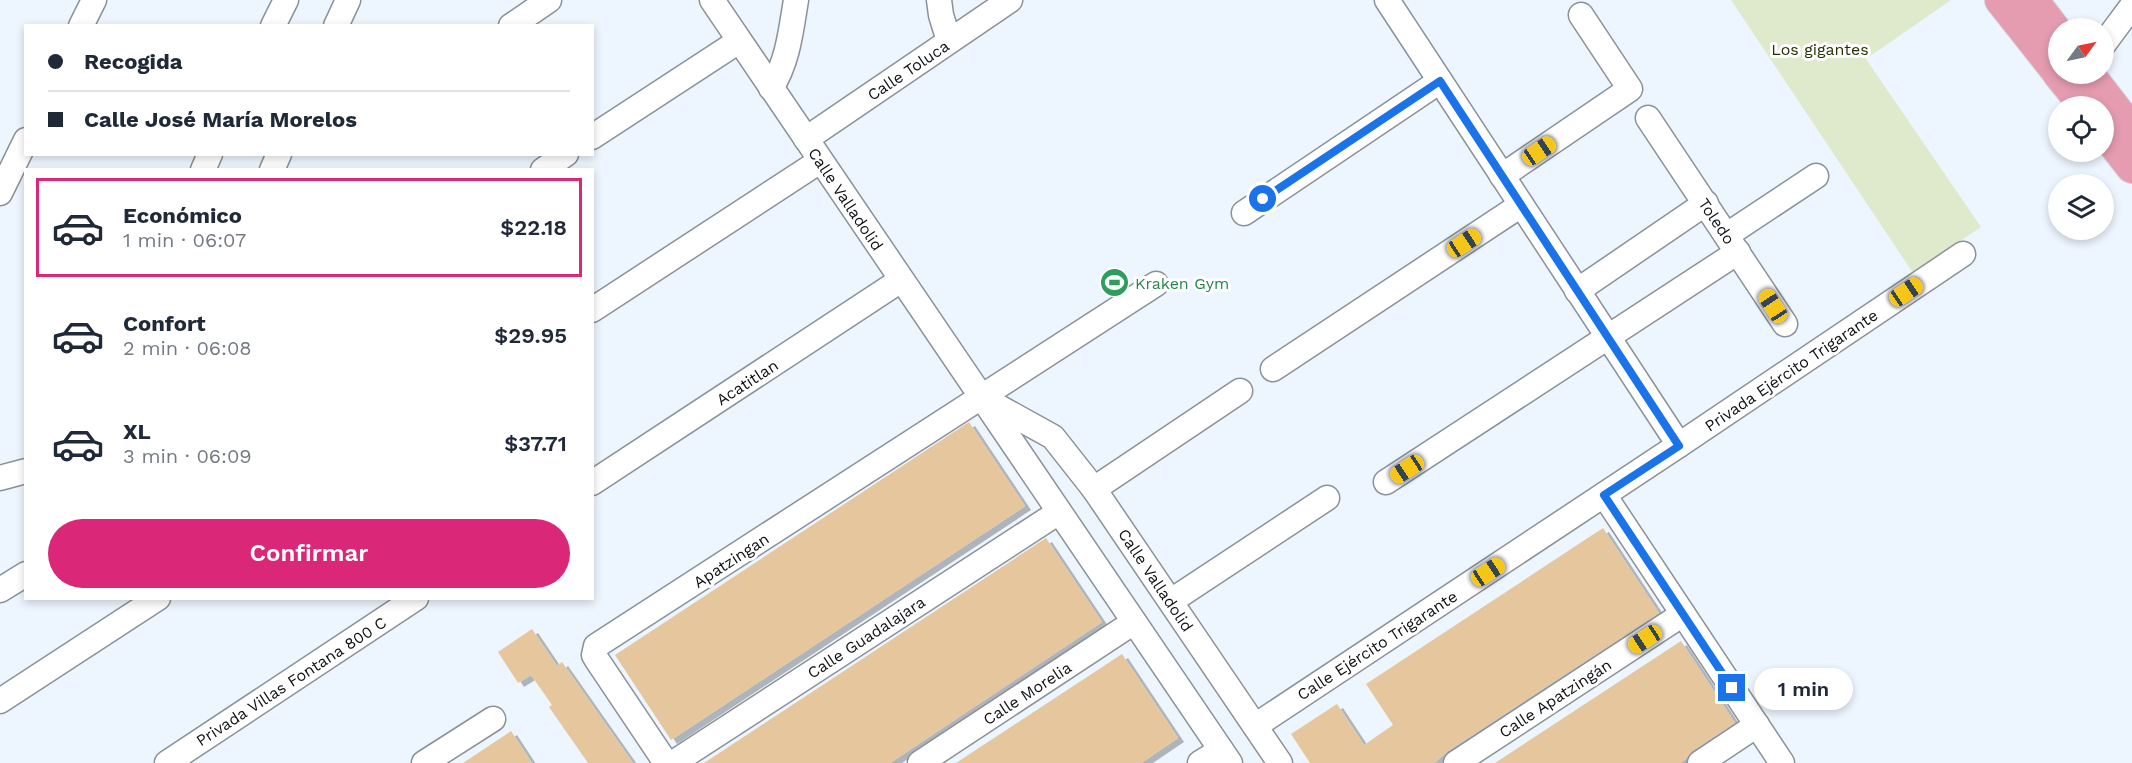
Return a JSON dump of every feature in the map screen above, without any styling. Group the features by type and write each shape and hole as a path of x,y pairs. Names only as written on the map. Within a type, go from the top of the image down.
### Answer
{"main road":[{"path":"2001,0 2048,60"},
{"path":"2032,0 2048,21"},
{"path":"2067,84 2077,96"},
{"path":"2096,84 2132,131"},
{"path":"2114,144 2132,167"}],"street":[{"path":"82,24 94,0"},
{"path":"274,24 286,0"},
{"path":"337,24 348,0"},
{"path":"514,24 549,0"},
{"name":"Calle Valladolid","path":"712,0 1225,756"},
{"path":"771,88 780,74 796,0"},
{"path":"939,0 941,15 950,41"},
{"name":"Calle Toluca","path":"806,139 1010,0"},
{"path":"1387,0 1679,446"},
{"path":"2114,30 2132,6"},
{"path":"1502,176 1630,89 1581,15"},
{"path":"594,136 739,40"},
{"path":"1244,213 1440,81"},
{"name":"Toledo","path":"1648,118 1785,324"},
{"path":"0,193 24,144"},
{"path":"546,168 563,156"},
{"path":"594,309 820,161"},
{"path":"1386,482 1608,338 1816,176"},
{"path":"1577,291 1706,203"},
{"path":"1273,369 1521,205"},
{"name":"Privada Ejército Trigarante","path":"1679,446 1963,254"},
{"name":"Acatitlan","path":"594,482 901,280"},
{"name":"Apatzingan","path":"666,763 594,655 596,646 1156,284"},
{"path":"1094,489 1240,391"},
{"name":"Calle Valladolid","path":"981,398 1053,438 1094,489 1281,763"},
{"name":"Calle Ejército Trigarante","path":"1255,726 1679,446"},
{"path":"0,478 24,472"},
{"path":"1604,495 1782,763"},
{"path":"1171,601 1327,498"},
{"name":"Calle Guadalajara","path":"672,763 1059,512"},
{"path":"0,590 24,574"},
{"path":"0,701 155,600"},
{"name":"Privada Villas Fontana 800 C","path":"167,763 413,600"},
{"name":"Calle Apatzingán","path":"1456,763 1683,614"},
{"name":"Calle Morelia","path":"920,763 1134,622"},
{"path":"424,763 493,719"},
{"path":"1700,763 1757,725"},
{"path":"1200,763 1225,756"}],"green space":[{"name":"Los gigantes","path":"1731,0 1951,0 1866,59 1981,227 1913,273"}],"building":[{"path":"969,422 1025,506 671,740 615,655"},
{"path":"1603,528 1659,613 1448,751 1434,763 1310,763 1291,734 1337,704 1364,745 1393,725 1366,684"},
{"path":"1046,538 1102,622 890,763 704,763"},
{"path":"532,629 557,666 562,662 633,763 588,763 549,707 552,705 531,675 518,683 498,652"},
{"path":"1681,641 1735,723 1692,751 1680,763 1495,763"},
{"path":"1122,654 1178,738 1141,763 956,763"},
{"path":"511,731 532,763 463,763"}],"place":[{"name":"Kraken Gym","path":"1114,283"}],"route":[{"path":"1263,199 1440,81 1679,446 1604,495 1732,688"}]}
